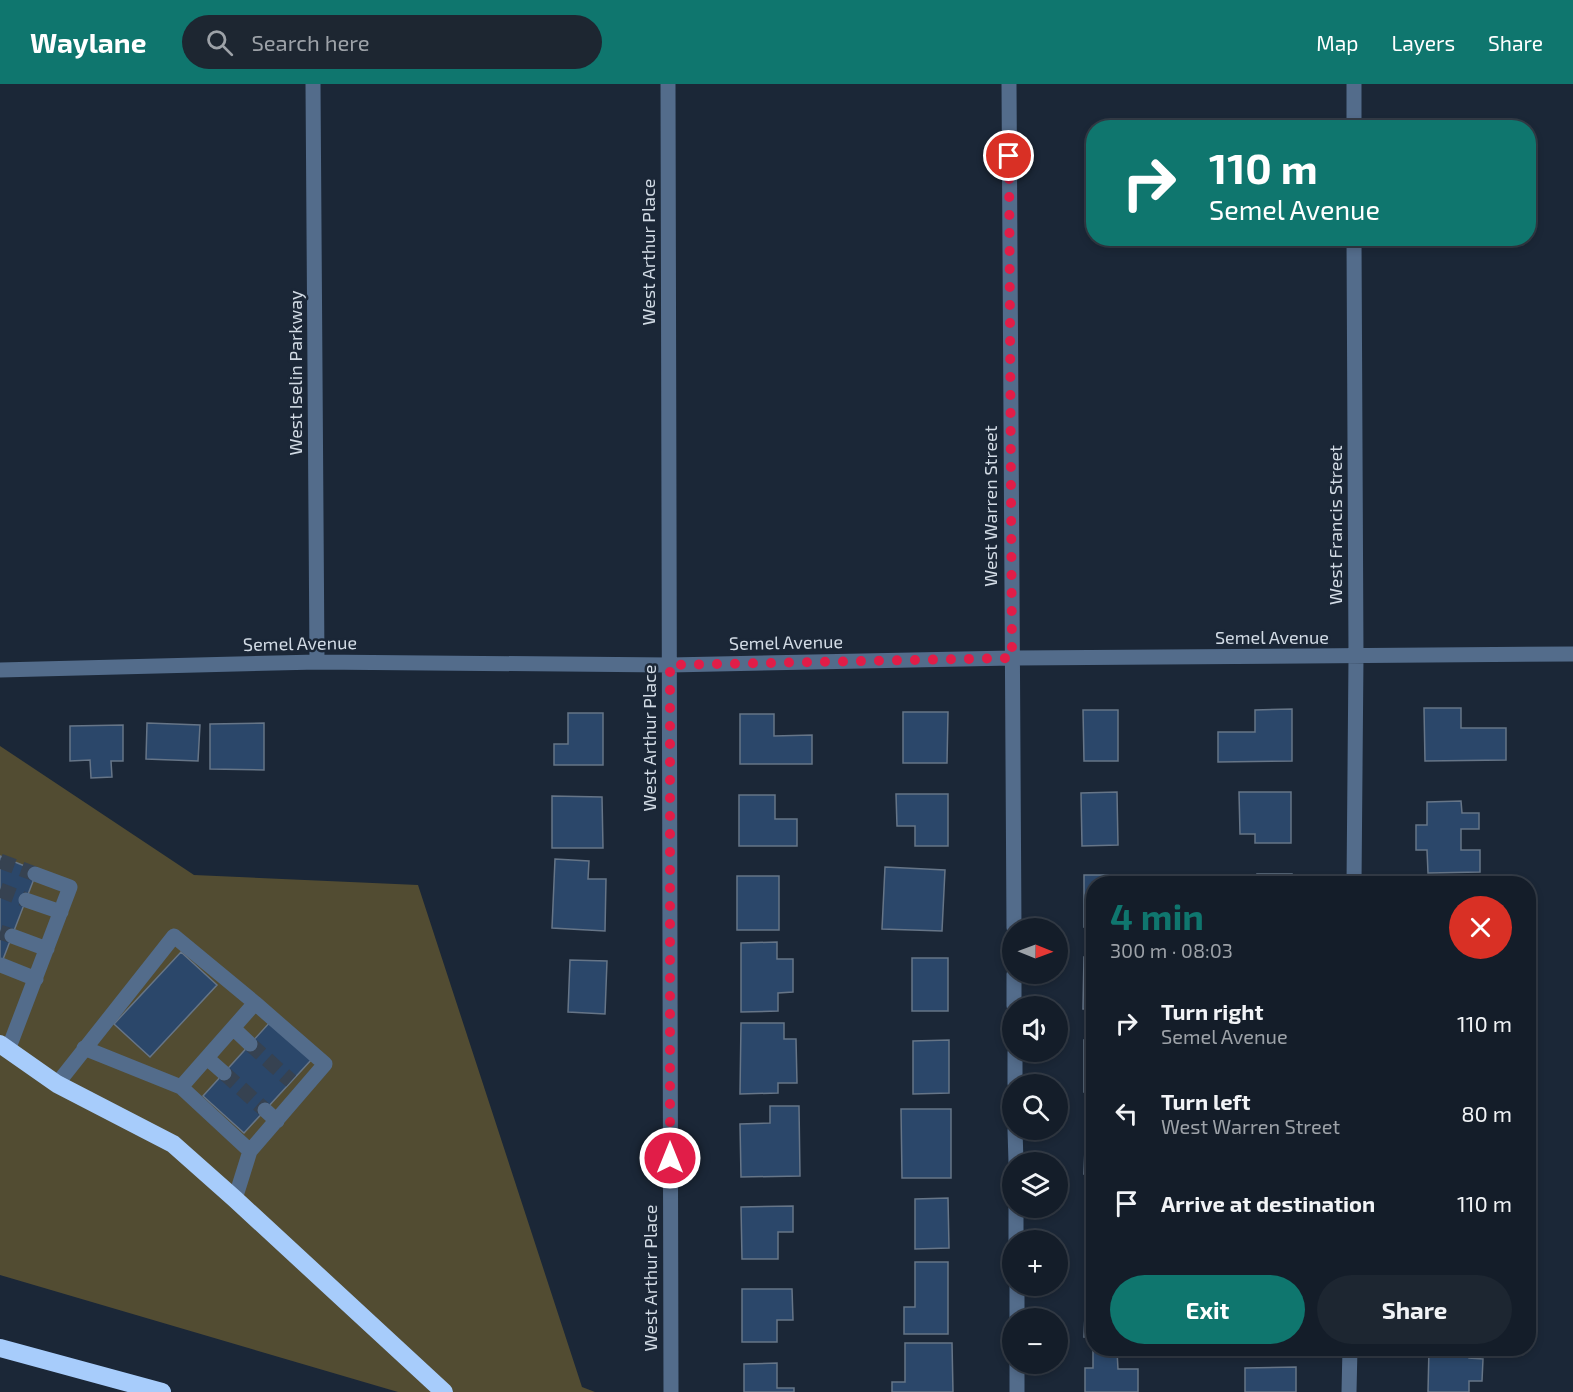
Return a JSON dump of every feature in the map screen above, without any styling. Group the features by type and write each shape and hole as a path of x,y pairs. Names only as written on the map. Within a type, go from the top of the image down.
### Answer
{"highway":[{"path":"4,1047 57,1084 173,1144 236,1199 444,1392"},
{"path":"0,1348 162,1392"}],"street":[{"name":"West Iselin Parkway","path":"313,84 317,662"},
{"name":"West Arthur Place","path":"668,84 670,1392"},
{"name":"West Warren Street","path":"1009,84 1014,918"},
{"path":"1354,84 1354,120"},
{"name":"West Francis Street","path":"1354,246 1356,657 1354,876"},
{"name":"Semel Avenue","path":"0,670 317,662 670,665 1012,658 1573,654"},
{"path":"4,1047 36,979 70,887 35,874"},
{"path":"26,900 61,912"},
{"path":"12,936 47,949"},
{"path":"57,1084 174,936 325,1064 297,1086 277,1121 250,1151 236,1199"},
{"path":"1,965 36,979"},
{"path":"181,1087 255,1003"},
{"path":"233,1028 250,1044"},
{"path":"84,1048 181,1087 250,1151"},
{"path":"207,1058 224,1074"},
{"path":"265,1110 277,1121"},
{"path":"1349,1392 1350,1356"},
{"path":"1017,1374 1017,1392"}],"shaded area":[{"path":"0,746 194,875 418,885 582,1387 595,1392 398,1392 0,1275"}],"building":[{"path":"1424,708 1461,708 1461,728 1506,728 1506,760 1425,761"},
{"path":"1292,709 1292,761 1218,762 1218,732 1255,732 1255,710"},
{"path":"1083,710 1118,710 1118,761 1084,761"},
{"path":"903,712 948,712 947,763 903,763"},
{"path":"568,713 603,713 603,765 554,765 554,744 568,744"},
{"path":"740,714 774,714 774,736 812,735 812,764 740,764"},
{"path":"147,723 200,725 198,761 146,759"},
{"path":"264,723 264,770 210,769 210,724"},
{"path":"123,725 123,761 111,761 112,777 91,778 90,760 70,761 70,726"},
{"path":"1117,792 1118,845 1082,846 1081,793"},
{"path":"1239,792 1291,792 1291,843 1255,843 1255,834 1240,834"},
{"path":"896,794 948,794 948,846 915,846 915,826 897,826"},
{"path":"739,795 775,795 775,819 797,819 797,846 739,846"},
{"path":"552,796 602,797 603,848 552,848"},
{"path":"1461,801 1462,813 1479,813 1479,829 1461,829 1461,850 1480,850 1480,872 1428,873 1427,850 1416,850 1416,825 1427,825 1427,802"},
{"path":"0,856 37,871 0,967"},
{"path":"555,859 589,861 588,879 606,879 605,931 552,928"},
{"path":"885,867 945,870 942,931 882,929"},
{"path":"1257,874 1292,874 1292,876 1257,876"},
{"path":"1084,875 1133,875 1086,876 1086,927 1084,927"},
{"path":"737,876 779,876 779,930 737,930"},
{"path":"777,942 777,959 793,959 793,992 778,993 778,1011 741,1012 741,943"},
{"path":"181,952 217,985 150,1057 114,1024"},
{"path":"1084,957 1086,957 1086,1009 1083,1009"},
{"path":"912,958 948,958 948,1011 912,1011"},
{"path":"570,960 607,961 605,1014 568,1012"},
{"path":"271,1021 312,1059 244,1133 203,1096"},
{"path":"741,1023 784,1023 784,1039 796,1039 797,1083 778,1083 778,1093 740,1094"},
{"path":"949,1040 949,1093 913,1094 913,1041"},
{"path":"1084,1040 1086,1040 1086,1092 1084,1092"},
{"path":"770,1106 799,1106 800,1176 741,1177 740,1124 770,1123"},
{"path":"901,1109 951,1109 951,1178 902,1178"},
{"path":"1086,1122 1086,1174 1084,1174"},
{"path":"948,1198 949,1248 915,1249 915,1199"},
{"path":"1085,1205 1086,1205 1086,1257"},
{"path":"793,1206 793,1232 778,1232 778,1259 742,1259 741,1207"},
{"path":"915,1262 948,1262 948,1334 904,1334 904,1307 915,1307"},
{"path":"742,1289 792,1289 793,1320 777,1320 777,1342 742,1342"},
{"path":"1086,1292 1086,1337 1084,1337"},
{"path":"905,1343 952,1343 953,1392 892,1392 892,1382 905,1382"},
{"path":"1093,1356 1117,1356 1118,1369 1138,1369 1138,1392 1085,1392 1085,1368 1093,1368"},
{"path":"1429,1356 1469,1356 1469,1358 1483,1359 1482,1381 1469,1381 1469,1392 1428,1392"},
{"path":"777,1363 777,1388 794,1388 794,1392 744,1392 744,1364"},
{"path":"1296,1367 1296,1392 1245,1392 1245,1368"}],"tunnel":[{"path":"0,861 35,874"},
{"path":"0,890 26,900"},
{"path":"0,932 12,936"},
{"path":"250,1044 291,1081"},
{"path":"224,1073 265,1110"}],"route":[{"path":"670,1158 670,665 1012,658 1009,156"}]}
